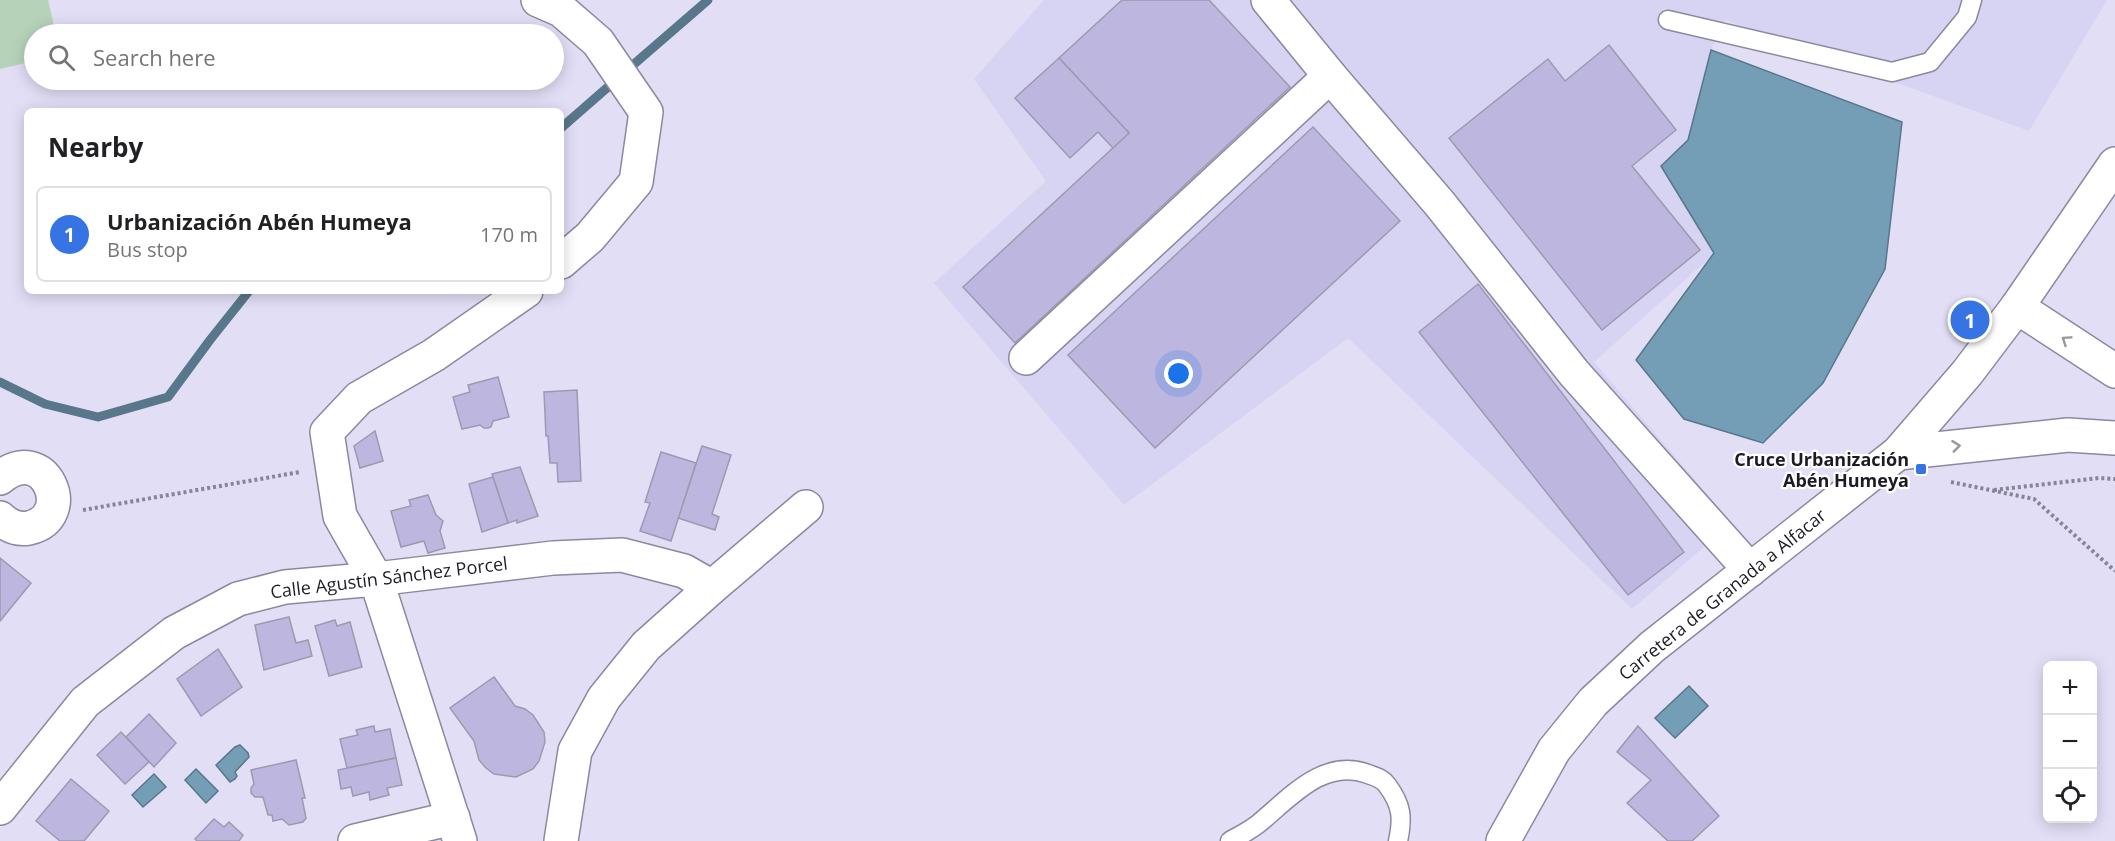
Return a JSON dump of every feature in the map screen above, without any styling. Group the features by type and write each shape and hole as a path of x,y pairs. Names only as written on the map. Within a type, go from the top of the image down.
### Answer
{"street":[{"path":"538,0 561,10 598,42 646,112 636,182 590,237 564,259"},
{"path":"1268,0 1440,204 1574,373 1750,570"},
{"path":"1026,358 1330,76"},
{"name":"Carretera de Granada a Alfacar","path":"1503,841 1554,750 1593,702 1652,647 1898,453 1966,373 2017,307 2115,164"},
{"path":"355,841 456,830 376,579 340,516 327,432 359,398 434,355 522,294"},
{"path":"2017,307 2115,371"},
{"path":"1898,453 2068,435 2115,438"},
{"path":"0,518 13,527 22,529 32,527 49,516 54,496 52,486 46,477 37,471 17,468 2,471"},
{"path":"561,841 575,751 604,698 646,646 806,507"},
{"name":"Calle Agustín Sánchez Porcel","path":"0,808 86,702 174,633 238,599 285,587 376,579 553,558 622,555 684,571 712,587"}],"lane":[{"path":"1668,20 1892,72 1930,62 1966,17 1972,0"},
{"path":"1230,841 1255,826 1307,782 1335,770 1358,770 1382,779 1396,797 1402,820 1398,841"}],"path":[{"path":"53,506 77,511 332,467"},
{"path":"1941,477 1950,482 2034,499 2115,571"},
{"path":"1990,490 2099,478 2115,479"}],"shaded area":[{"path":"1044,0 2107,0 2029,131 1725,20 1711,50 1688,140 1661,166 1715,253 1594,362 1732,523 1632,609 1348,338 1124,505 934,283 1046,181 974,79"}],"green space":[{"path":"0,0 48,0 54,24 24,24 24,63 0,69"}],"water":[{"path":"1711,50 1902,122 1885,269 1823,383 1763,443 1684,419 1636,360 1714,253 1661,166 1688,140"},
{"path":"1689,686 1708,706 1675,738 1655,718"},
{"path":"240,745 249,757 235,772 237,776 235,779 230,782 216,765"},
{"path":"196,769 218,791 206,803 185,780"},
{"path":"154,774 166,787 143,807 132,795"}],"building":[{"path":"1122,0 1209,0 1290,87 1015,343 963,287 1129,133 1059,58"},
{"path":"1609,45 1676,130 1632,166 1700,250 1602,330 1449,138 1548,59 1565,81"},
{"path":"1059,58 1129,133 1113,148 1098,132 1070,158 1015,98"},
{"path":"1313,127 1400,221 1155,448 1068,355"},
{"path":"1478,284 1684,552 1628,595 1419,332"},
{"path":"498,377 509,417 493,421 491,427 488,428 480,425 462,429 453,397 470,392 468,385"},
{"path":"577,390 581,481 558,482 557,463 550,463 544,392"},
{"path":"375,431 383,461 360,468 354,446"},
{"path":"702,446 731,455 712,514 719,517 715,530 678,518"},
{"path":"661,452 696,463 671,541 640,531 650,503 645,502"},
{"path":"520,467 538,516 517,523 517,520 508,523 492,474"},
{"path":"493,477 508,523 482,532 469,484"},
{"path":"428,495 436,515 443,521 440,531 445,548 428,553 424,541 401,547 391,511 411,506 409,500"},
{"path":"0,558 31,583 0,621"},
{"path":"289,617 296,643 308,640 312,656 264,670 255,625"},
{"path":"335,620 337,626 350,622 362,667 329,676 315,626"},
{"path":"218,649 242,687 201,716 177,679"},
{"path":"494,677 515,706 533,715 544,732 545,742 539,761 533,769 516,777 494,774 486,768 479,760 474,741 450,708"},
{"path":"149,714 176,743 154,767 126,737"},
{"path":"374,726 375,732 390,729 396,758 347,768 340,739 358,735 356,730"},
{"path":"1638,726 1719,816 1692,841 1668,841 1627,803 1651,780 1617,752"},
{"path":"121,732 149,762 125,784 97,755"},
{"path":"396,758 402,785 387,788 389,795 370,800 369,792 353,796 351,787 341,789 338,770"},
{"path":"296,760 305,798 302,798 306,818 303,822 289,825 282,819 273,821 272,815 268,815 263,797 255,797 251,793 254,784 251,770"},
{"path":"71,779 109,811 84,841 60,841 36,821"},
{"path":"214,819 224,827 229,822 243,835 239,841 197,841 195,839"}],"waterway":[{"path":"626,71 708,0"},
{"path":"564,125 616,80"},
{"path":"0,382 45,404 98,417 168,397 247,294"}],"place":[{"name":"Urbanización Abén Humeya","path":"1970,320"},
{"name":"Cruce Urbanización Abén Humeya","path":"1921,469"}]}
